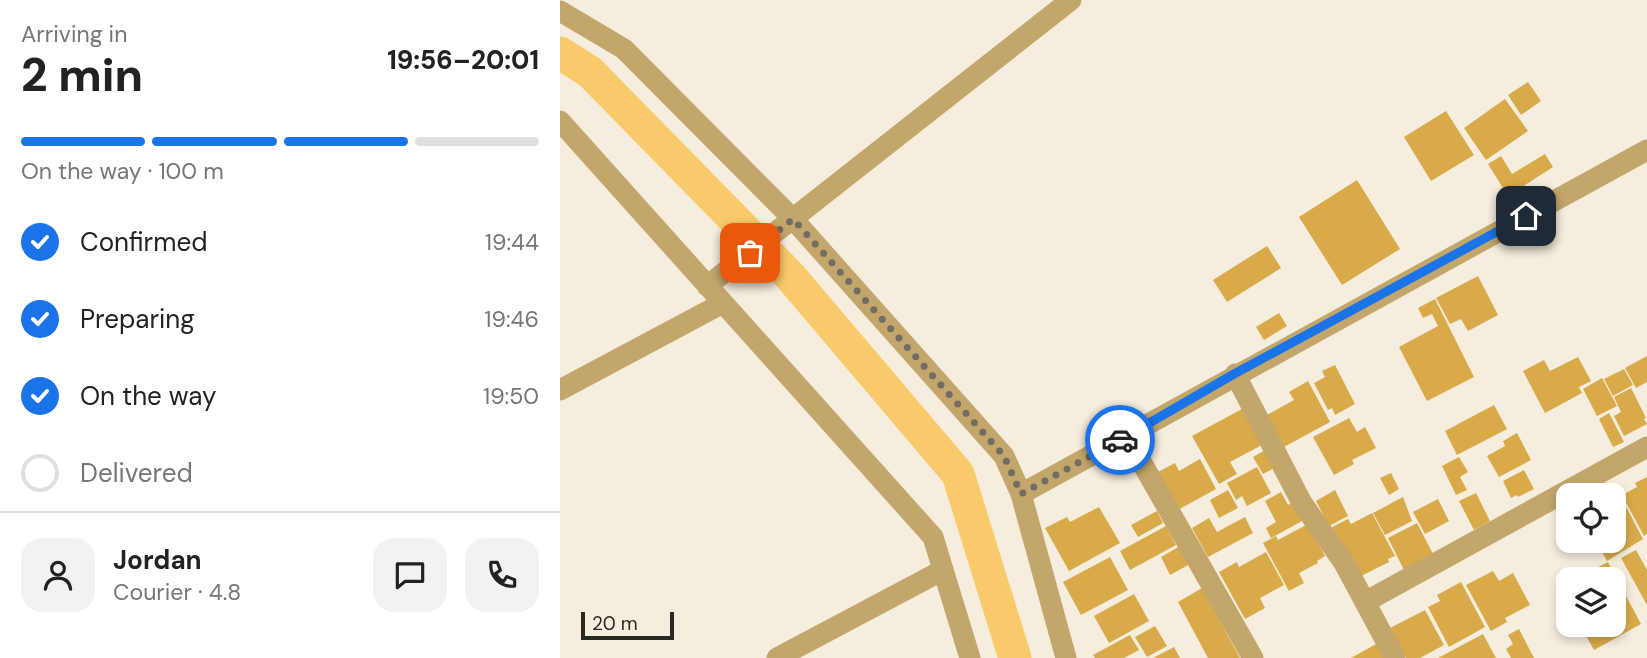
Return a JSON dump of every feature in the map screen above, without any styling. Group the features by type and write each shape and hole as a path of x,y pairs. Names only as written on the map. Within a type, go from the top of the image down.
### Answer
{"street":[{"path":"707,285 1071,0"},
{"path":"560,11 624,49 793,219 1004,456 1021,494 1066,658"},
{"path":"560,121 933,537 970,658"},
{"path":"1021,494 1124,432 1647,150"},
{"path":"560,390 723,303"},
{"path":"1234,374 1301,503 1344,563 1395,658"},
{"path":"1124,432 1253,658"},
{"path":"1365,602 1647,447"},
{"path":"777,658 943,570"}],"building":[{"path":"1528,82 1541,101 1521,115 1508,95"},
{"path":"1505,99 1528,131 1486,160 1464,128"},
{"path":"1446,111 1474,155 1431,181 1404,137"},
{"path":"1545,154 1553,167 1508,196 1488,164 1501,156 1512,174"},
{"path":"1357,180 1400,249 1342,285 1299,217"},
{"path":"1267,246 1281,268 1227,302 1213,280"},
{"path":"1478,276 1498,315 1468,331 1461,319 1450,324 1436,298"},
{"path":"1435,299 1474,377 1427,401 1399,347 1438,326 1432,314 1423,318 1418,308"},
{"path":"1279,313 1287,326 1264,340 1256,327"},
{"path":"1647,356 1647,382 1636,388 1625,368"},
{"path":"1578,357 1591,381 1579,387 1582,393 1545,413 1523,371 1544,360 1550,371"},
{"path":"1335,365 1355,404 1335,415 1332,408 1328,410 1314,383 1325,377 1322,371"},
{"path":"1624,369 1633,385 1613,396 1604,379"},
{"path":"1602,378 1617,406 1597,416 1583,389"},
{"path":"1308,381 1330,422 1284,447 1267,415 1294,400 1289,392"},
{"path":"1631,388 1647,424 1624,436 1614,416 1621,412 1614,397"},
{"path":"1494,405 1507,429 1457,455 1445,431"},
{"path":"1242,409 1262,445 1230,462 1237,474 1219,484 1192,436"},
{"path":"1609,413 1624,442 1613,447 1599,419"},
{"path":"1349,418 1357,432 1365,427 1376,448 1352,460 1354,464 1334,475 1313,437"},
{"path":"1517,433 1531,460 1499,477 1487,456 1505,446 1503,441"},
{"path":"1267,449 1276,467 1263,474 1253,457"},
{"path":"1459,457 1468,472 1460,477 1467,490 1456,495 1442,466"},
{"path":"1200,459 1216,489 1176,511 1156,473 1175,463 1179,471"},
{"path":"1257,467 1271,493 1247,506 1242,496 1236,500 1227,483"},
{"path":"1524,470 1534,489 1511,498 1503,481"},
{"path":"1391,473 1399,489 1389,495 1380,478"},
{"path":"1647,477 1647,534 1644,536 1626,502 1626,493 1637,487 1635,483"},
{"path":"1228,490 1238,508 1219,518 1210,500"},
{"path":"1335,490 1348,516 1329,526 1316,501"},
{"path":"1281,492 1288,505 1294,501 1304,520 1271,538 1266,528 1276,522 1265,501"},
{"path":"1476,493 1490,521 1474,530 1459,501"},
{"path":"1403,497 1412,521 1385,535 1373,513"},
{"path":"1438,499 1449,521 1425,534 1413,512"},
{"path":"1099,507 1120,543 1069,571 1045,528 1067,517 1070,522"},
{"path":"1626,507 1643,539 1626,549"},
{"path":"1157,511 1163,523 1138,537 1131,525"},
{"path":"1372,513 1395,556 1388,559 1389,562 1359,577 1332,527 1348,519 1351,524"},
{"path":"1245,517 1253,533 1208,557 1192,528 1209,518 1217,532"},
{"path":"1417,523 1433,554 1404,570 1388,538"},
{"path":"1308,524 1325,556 1299,573 1304,583 1289,591 1263,543 1276,536 1278,540"},
{"path":"1166,526 1176,545 1130,570 1120,551"},
{"path":"1180,546 1190,564 1170,575 1161,557"},
{"path":"1636,550 1647,570 1647,605 1626,567 1621,558"},
{"path":"1266,552 1284,585 1260,598 1265,608 1245,619 1219,572 1237,562 1239,567"},
{"path":"1603,553 1620,553 1607,561"},
{"path":"1110,557 1128,590 1081,615 1063,582"},
{"path":"1608,562 1611,567 1598,567"},
{"path":"1493,571 1499,581 1513,573 1530,605 1505,618 1507,622 1491,631 1466,585"},
{"path":"1461,582 1485,627 1449,647 1428,607 1440,601 1437,595"},
{"path":"1202,588 1240,658 1208,658 1178,602"},
{"path":"1134,594 1149,621 1109,643 1094,616"},
{"path":"1626,596 1641,624 1626,632"},
{"path":"1425,610 1444,645 1420,658 1406,658 1390,628"},
{"path":"1155,626 1167,646 1147,657 1135,637"},
{"path":"1519,629 1534,658 1511,658 1506,649 1513,644 1508,635"},
{"path":"1483,634 1496,658 1438,658"},
{"path":"1130,635 1139,650 1124,658 1095,658 1093,655"},
{"path":"1587,637 1618,637 1594,650"},
{"path":"1376,644 1384,658 1351,658"},
{"path":"1174,647 1180,658 1153,658"}],"waterway":[{"path":"560,53 590,72 790,276 958,474 1015,658"}],"way so far":[{"path":"750,253 793,219 1004,456 1021,494 1120,440"}],"route":[{"path":"1120,440 1234,374 1526,216"}]}
